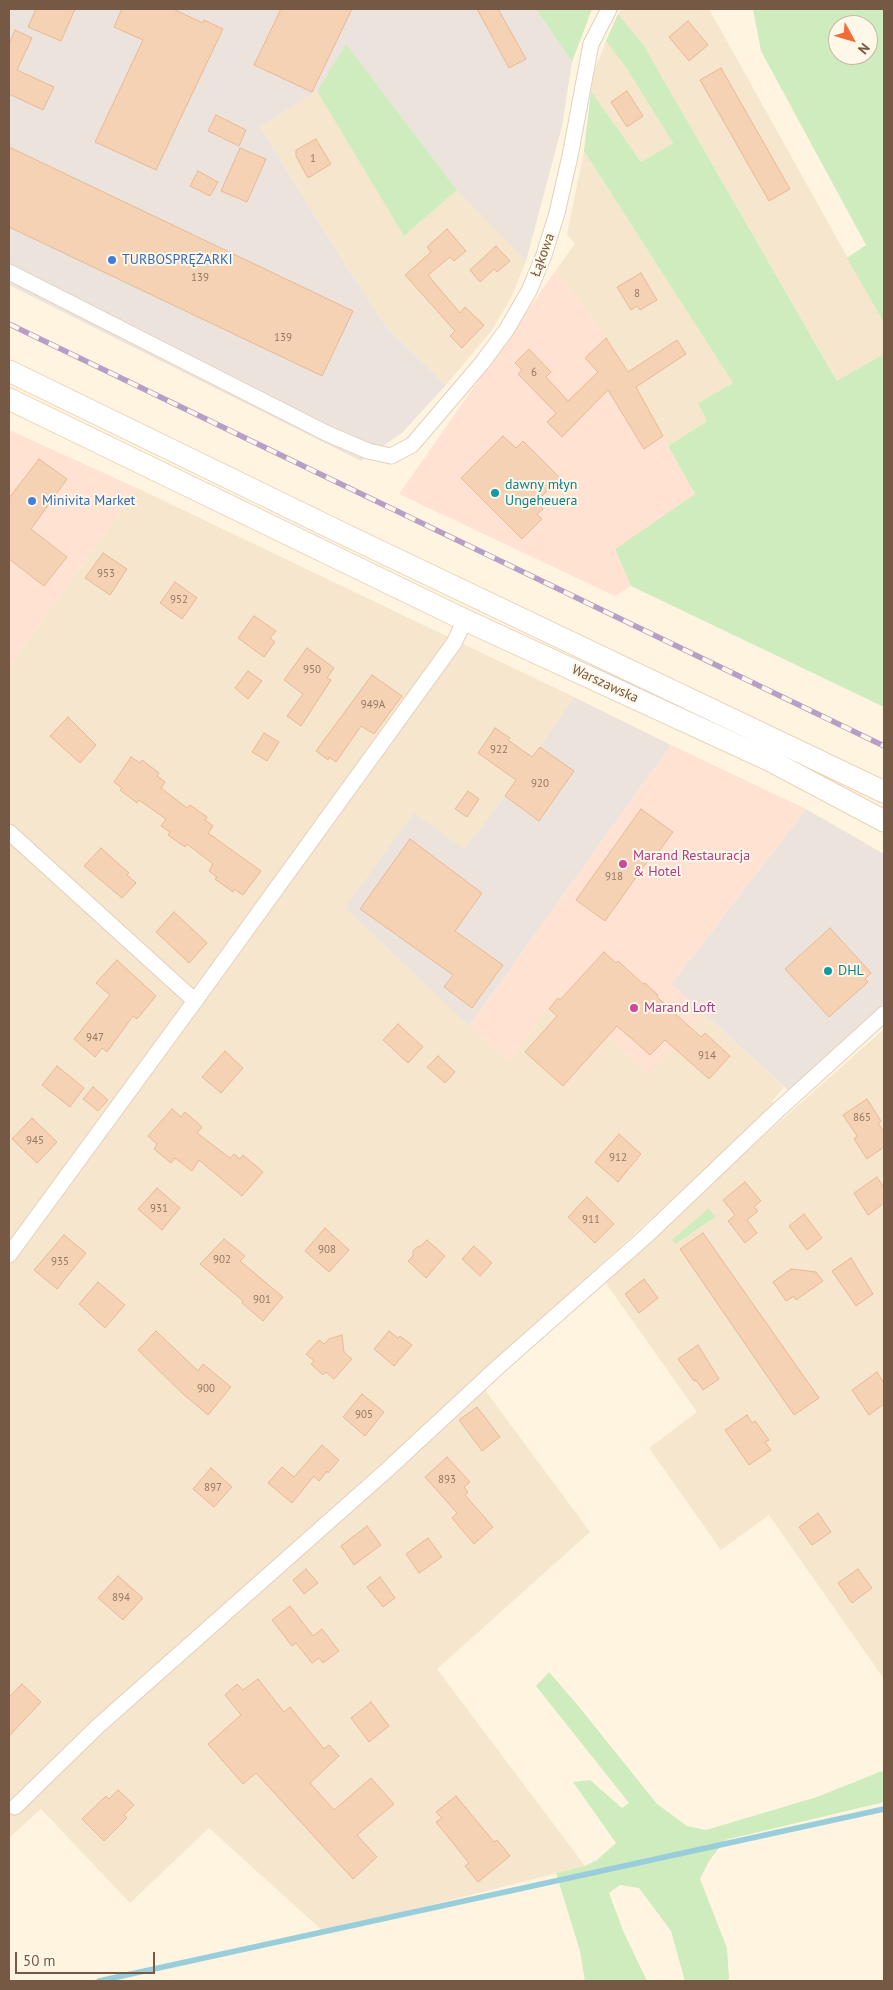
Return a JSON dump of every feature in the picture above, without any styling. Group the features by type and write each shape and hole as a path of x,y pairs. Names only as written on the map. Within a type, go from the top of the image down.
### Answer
{"main road":[{"name":"Warszawska","path":"9,371 350,537 884,792"},
{"name":"Warszawska","path":"9,399 465,620 771,761 884,820"}],"street":[{"name":"Łąkowa","path":"9,272 326,433 368,451 391,456 412,445 482,363 507,330 529,291 544,255 557,213 570,156 591,44 609,9"},
{"path":"9,1255 196,1001 454,643 465,620"},
{"path":"9,832 196,1001"},
{"path":"15,1807 96,1727 387,1470 498,1367 646,1237 776,1112 884,1014"}],"shaded area":[{"path":"9,9 536,9 572,62 562,126 526,261 457,190 346,45 317,91 260,127 343,261 386,326 446,385 402,433 361,461 9,285"},
{"path":"622,9 709,9 884,323 884,354 838,382 643,44 618,14"},
{"path":"606,41 625,66 673,143 641,162 591,91 592,77"},
{"path":"317,91 404,236 457,190 526,261 511,298 492,330 446,385 386,326 343,261 260,127"},
{"path":"584,151 733,383 698,403 708,420 668,446 633,380 606,338 556,270 575,244 567,234"},
{"path":"556,270 606,338 633,380 632,382 643,399 642,401 695,494 615,549 631,586 615,596 399,494"},
{"path":"9,430 137,488 9,667"},
{"path":"137,488 574,697 505,796 464,849 345,908 469,1026 509,1062 559,992 649,1073 703,1013 784,1087 773,1100 773,1108 476,1378 590,1532 437,1669 585,1866 324,1932 209,1828 130,1903 41,1809 9,1838 9,667"},
{"path":"574,697 671,745 469,1026 345,908 414,813 464,849 505,796"},
{"path":"671,745 806,809 671,984 703,1013 649,1074 560,992 509,1062 469,1026"},
{"path":"806,809 884,854 884,1004 789,1091 671,984"},
{"path":"884,1029 884,1679 769,1515 721,1550 649,1448 697,1412 603,1279"}],"green space":[{"path":"536,9 592,9 572,62"},
{"path":"753,9 884,9 884,323 847,258 866,245 761,51"},
{"path":"618,14 643,44 837,381 884,354 884,707 631,586 615,549 695,494 668,446 707,421 698,403 733,383 584,151 591,91 641,162 673,143 625,66 606,41"},
{"path":"346,44 457,190 404,236 317,91"},
{"path":"709,1208 715,1217 675,1244 672,1240"},
{"path":"549,1672 657,1804 687,1826 706,1830 817,1797 882,1771 884,1775 884,1802 725,1840 709,1861 700,1879 727,1948 729,1979 726,1981 685,1981 671,1931 639,1888 620,1885 609,1893 624,1933 647,1981 585,1981 580,1951 556,1873 585,1866 597,1860 616,1843 573,1782 590,1780 622,1808 629,1803 536,1686"}],"building":[{"path":"36,9 75,9 61,41 28,27"},
{"path":"122,9 173,9 203,23 204,20 223,29 156,170 95,142 143,40 114,27"},
{"path":"281,9 352,9 312,92 254,65"},
{"path":"477,9 498,9 526,59 509,68"},
{"path":"688,21 708,45 689,61 669,37"},
{"path":"15,30 32,38 17,70 54,87 43,110 9,94 9,44"},
{"path":"721,68 790,189 769,201 700,80"},
{"path":"627,91 643,116 627,127 611,102"},
{"path":"216,115 246,130 239,146 208,131"},
{"path":"316,139 331,164 308,178 296,156 296,150"},
{"path":"9,147 353,311 322,376 9,227"},
{"path":"240,148 266,159 247,202 221,191"},
{"path":"198,171 218,182 210,196 190,186"},
{"path":"447,229 466,251 454,261 450,257 428,275 460,313 465,307 484,325 462,348 450,336 455,331 405,275 431,252 427,247"},
{"path":"496,246 510,261 497,272 494,269 480,282 470,270"},
{"path":"641,273 657,300 640,310 637,306 631,310 617,287"},
{"path":"606,338 628,372 677,340 686,354 636,387 663,436 644,449 608,390 562,437 547,422 556,413 518,374 522,370 515,363 529,349 551,372 546,377 568,401 598,372 585,358"},
{"path":"503,436 516,448 523,441 560,478 536,502 543,509 537,514 542,519 522,539 461,478"},
{"path":"39,459 67,479 31,529 67,557 44,586 9,559 9,498"},
{"path":"103,553 127,569 110,595 85,578"},
{"path":"175,582 197,598 182,619 160,603"},
{"path":"254,616 276,631 270,638 275,642 264,657 238,638"},
{"path":"307,648 334,668 327,678 331,680 301,726 287,716 303,694 284,680"},
{"path":"248,671 262,681 248,699 235,688"},
{"path":"372,675 402,696 374,734 361,726 336,762 329,757 328,760 316,751"},
{"path":"68,717 96,745 80,763 50,736"},
{"path":"495,728 532,757 540,747 574,771 539,821 505,796 516,780 478,753"},
{"path":"264,733 279,742 267,761 252,752"},
{"path":"131,757 140,763 142,760 159,773 157,776 165,782 161,788 187,808 190,805 207,817 205,820 213,826 208,833 261,871 243,895 234,889 233,892 215,879 217,877 209,871 213,864 187,844 185,847 168,835 170,832 161,826 166,819 139,800 137,803 120,790 122,788 114,782"},
{"path":"468,791 479,799 467,817 455,809"},
{"path":"641,809 673,832 657,854 654,852 605,921 576,900"},
{"path":"410,839 482,893 455,931 503,965 472,1008 444,987 453,975 360,909"},
{"path":"101,848 129,873 127,875 136,883 122,898 84,866"},
{"path":"174,912 207,943 189,963 156,932"},
{"name":"DHL","path":"830,928 871,973 865,979 868,982 829,1017 785,969"},
{"path":"604,952 616,963 618,961 643,984 645,983 658,995 657,997 701,1037 705,1033 730,1056 709,1079 665,1040 650,1055 617,1026 563,1086 525,1052 557,1016 549,1009 558,998 560,1000"},
{"path":"117,960 156,996 137,1019 133,1016 107,1052 102,1048 95,1057 74,1039 110,995 96,983"},
{"path":"398,1024 423,1047 408,1063 383,1040"},
{"path":"225,1051 243,1068 221,1093 202,1077"},
{"path":"438,1056 455,1072 445,1083 427,1067"},
{"path":"57,1066 84,1088 70,1107 42,1085"},
{"path":"93,1087 108,1100 98,1111 83,1099"},
{"path":"867,1099 881,1121 878,1123 884,1132 884,1147 867,1159 854,1139 857,1136 843,1115"},
{"path":"172,1109 181,1117 185,1112 202,1127 197,1133 230,1158 234,1154 240,1159 243,1155 263,1172 242,1196 199,1160 192,1171 175,1158 171,1163 154,1149 157,1144 148,1136"},
{"path":"32,1118 57,1142 37,1163 12,1139"},
{"path":"619,1134 641,1154 618,1182 595,1162"},
{"path":"877,1177 884,1188 884,1203 868,1215 854,1193"},
{"path":"745,1182 761,1201 754,1207 758,1211 747,1220 757,1233 745,1243 728,1221 735,1215 723,1200"},
{"path":"157,1188 180,1208 162,1230 138,1209"},
{"path":"587,1197 614,1224 595,1243 568,1217"},
{"path":"804,1214 822,1238 807,1250 789,1226"},
{"path":"325,1228 349,1250 329,1272 305,1251"},
{"path":"703,1233 819,1398 794,1415 680,1249"},
{"path":"64,1235 86,1253 57,1289 34,1270"},
{"path":"224,1239 245,1256 240,1261 283,1297 263,1321 200,1264"},
{"path":"427,1240 445,1256 426,1278 408,1261 413,1256 413,1251"},
{"path":"474,1246 492,1263 480,1276 462,1259"},
{"path":"851,1258 873,1294 856,1306 832,1271"},
{"path":"791,1269 816,1272 823,1281 796,1300 794,1296 786,1301 773,1282"},
{"path":"644,1279 658,1298 639,1313 625,1294"},
{"path":"98,1282 125,1305 105,1328 79,1304"},
{"path":"156,1331 198,1371 203,1364 231,1387 208,1415 182,1393 138,1350"},
{"path":"389,1331 412,1345 394,1366 374,1349"},
{"path":"342,1335 344,1352 352,1359 334,1379 326,1372 323,1375 311,1364 314,1361 306,1354 319,1340 324,1344 329,1339"},
{"path":"698,1345 719,1379 703,1390 678,1359"},
{"path":"877,1372 884,1383 884,1404 869,1415 852,1390"},
{"path":"362,1394 384,1412 365,1436 343,1417"},
{"path":"477,1407 500,1437 482,1451 459,1420"},
{"path":"747,1415 752,1423 755,1421 769,1440 765,1442 771,1450 749,1465 725,1430"},
{"path":"322,1445 339,1460 319,1481 314,1476 292,1503 268,1483 282,1467 294,1477"},
{"path":"447,1457 470,1482 464,1487 468,1492 465,1495 493,1527 474,1544 452,1518 457,1513 425,1477"},
{"path":"211,1468 232,1487 214,1507 193,1489"},
{"path":"818,1513 831,1532 812,1545 799,1527"},
{"path":"367,1526 381,1545 354,1565 341,1546"},
{"path":"428,1538 442,1557 419,1573 406,1554"},
{"path":"306,1569 318,1583 304,1594 293,1580"},
{"path":"858,1569 872,1588 852,1603 838,1583"},
{"path":"118,1576 143,1598 123,1620 98,1598"},
{"path":"380,1577 395,1598 383,1607 367,1587"},
{"path":"290,1606 313,1636 322,1629 339,1651 323,1663 319,1658 312,1663 296,1643 292,1646 272,1620"},
{"path":"258,1679 284,1712 290,1707 324,1749 329,1745 339,1756 310,1783 334,1810 371,1778 394,1804 357,1835 377,1857 353,1879 256,1773 243,1784 208,1744 241,1715 225,1695 237,1684 243,1690"},
{"path":"22,1684 41,1702 9,1736 9,1697"},
{"path":"371,1702 389,1726 369,1742 351,1718"},
{"path":"118,1790 134,1805 124,1815 127,1818 104,1841 82,1819 106,1796 109,1799"},
{"path":"456,1796 494,1842 497,1840 510,1856 478,1882 465,1866 469,1863 436,1822 442,1818 436,1812"}],"waterway":[{"path":"99,1981 884,1809"}],"railway":[{"path":"9,324 884,746"}],"place":[{"name":"TURBOSPRĘŻARKI","path":"112,260"},
{"name":"dawny młyn Ungeheuera","path":"495,493"},
{"name":"Minivita Market","path":"32,501"},
{"name":"Marand Restauracja & Hotel","path":"623,864"},
{"name":"DHL","path":"828,971"},
{"name":"Marand Loft","path":"634,1008"}]}
